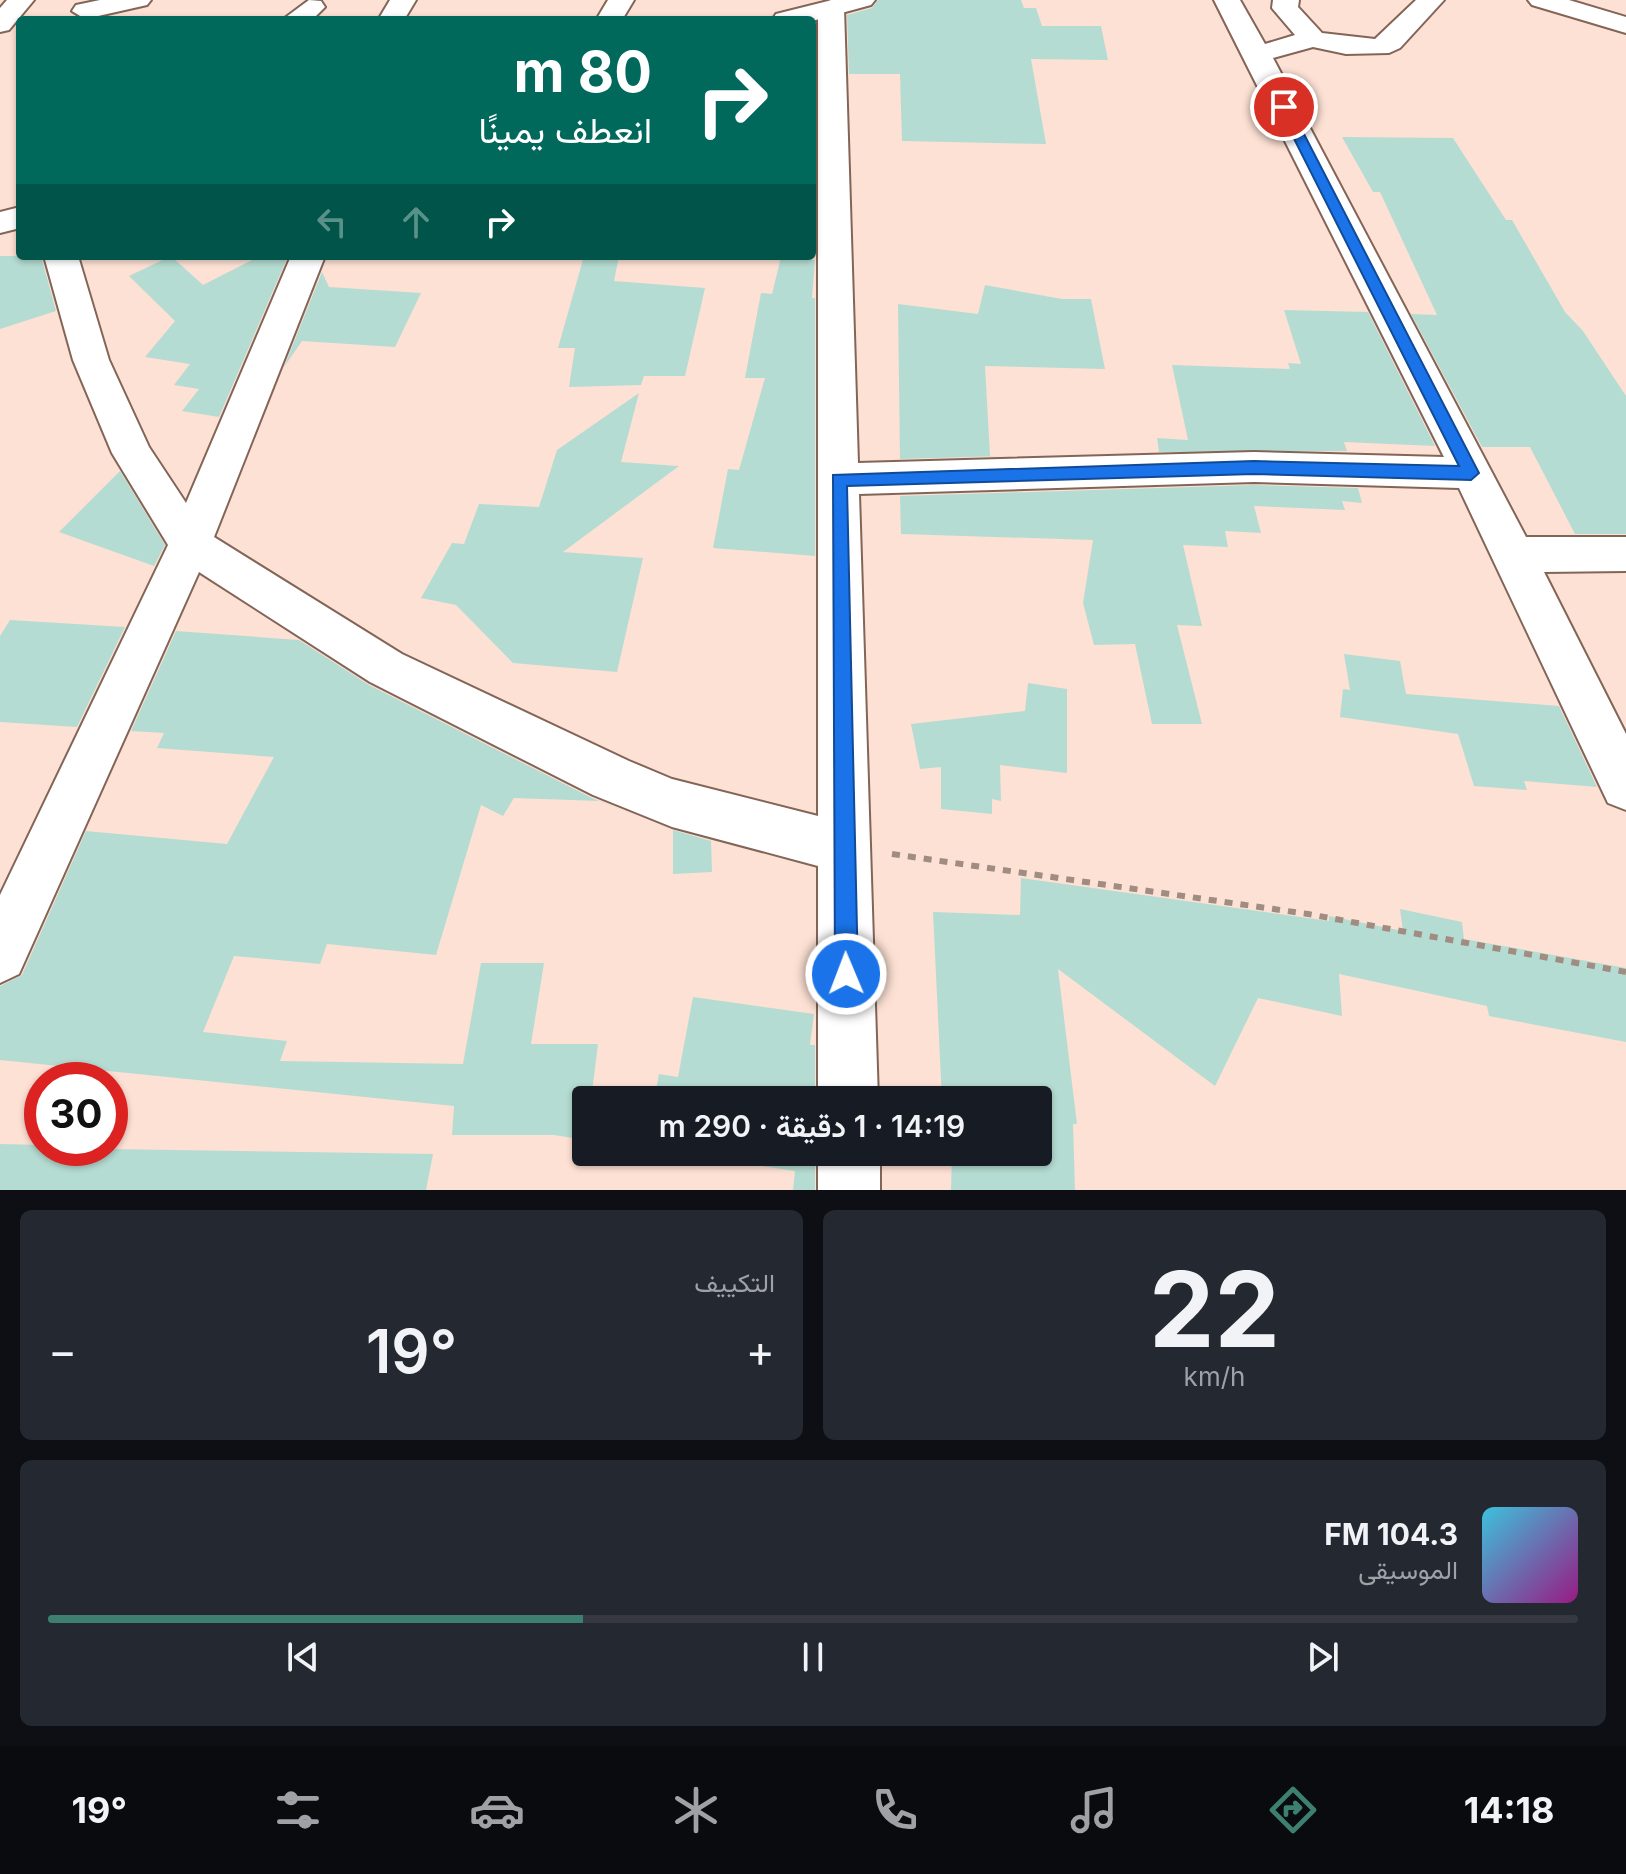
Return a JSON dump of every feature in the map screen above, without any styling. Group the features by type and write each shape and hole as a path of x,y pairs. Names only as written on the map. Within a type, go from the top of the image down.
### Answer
{"street":[{"path":"0,24 21,0"},
{"path":"59,2 84,16 138,0"},
{"path":"1227,0 1514,555 1626,786"},
{"path":"1286,0 1285,8 1290,16 1313,39"},
{"path":"1257,54 1313,39 1346,46 1379,47 1390,42 1431,0"},
{"path":"1541,0 1626,25"},
{"path":"800,16 846,4 839,479 848,1086"},
{"path":"62,260 91,360 126,440 190,544 386,668 611,778 672,803 845,848"},
{"path":"0,955 190,544 306,260"},
{"path":"839,479 1254,467 1471,473"},
{"path":"1514,555 1626,554"},
{"path":"849,1166 849,1190"}],"path":[{"path":"845,848 1258,906 1626,972"}],"building":[{"path":"878,0 1021,0 1024,8 1036,8 1042,26 1101,26 1108,60 1031,59 1046,144 902,141 900,74 849,74 847,15 872,8"},
{"path":"1342,137 1453,138 1506,220 1512,220 1565,312 1583,331 1626,396 1626,534 1575,534 1530,447 1482,447 1411,314 1437,315 1380,192 1373,192"},
{"path":"0,256 16,256 16,260 42,260 56,311 0,329"},
{"path":"163,260 175,260 203,285 252,260 286,260 219,417 182,411 199,389 174,385 190,364 145,357 175,321 129,276"},
{"path":"583,260 618,260 614,281 705,288 685,376 644,376 641,385 569,387 575,348 558,348"},
{"path":"780,260 815,260 812,298 815,298 815,556 713,548 728,469 739,470 765,378 745,378 761,293 772,294"},
{"path":"322,272 329,287 421,293 395,347 302,341 284,367"},
{"path":"985,285 1062,299 1091,299 1105,369 985,366 990,456 1003,456 900,459 898,304 978,314"},
{"path":"1284,310 1368,312 1435,446 1344,442 1347,451 1159,452 1157,438 1188,440 1172,365 1290,369 1288,363 1301,364"},
{"path":"639,393 621,462 679,466 563,552 643,558 617,672 513,663 456,605 421,598 452,543 464,544 479,504 539,507 557,450"},
{"path":"120,471 165,545 154,566 59,532"},
{"path":"1254,485 1358,488 1362,503 1342,501 1345,510 1254,506 1261,533 1225,531 1228,547 1183,545 1202,626 1177,625 1202,724 1152,724 1135,644 1094,645 1083,603 1093,540 901,534 900,496"},
{"path":"10,620 125,627 77,727 0,722 0,636"},
{"path":"176,631 299,640 369,685 599,801 514,798 503,816 481,805 436,955 327,944 320,964 234,956 203,1032 287,1041 280,1061 463,1064 481,963 544,963 531,1044 598,1044 593,1086 572,1086 572,1138 452,1135 454,1106 128,1073 128,1062 0,1060 0,986 22,975 86,831 227,844 274,757 157,748 164,733 131,731"},
{"path":"1344,654 1400,661 1406,694 1559,706 1597,787 1524,781 1527,790 1474,786 1458,734 1340,717 1343,689 1350,690"},
{"path":"1028,683 1067,689 1067,773 1000,765 1001,801 992,799 992,814 941,809 941,767 920,769 911,724 1025,711"},
{"path":"673,830 711,841 712,872 673,874"},
{"path":"1021,878 1329,921 1329,916 1403,931 1400,909 1462,922 1464,939 1626,968 1626,1042 1489,1016 1487,1006 1339,974 1342,1016 1258,998 1215,1086 1058,969 1077,1124 1073,1124 1075,1190 951,1190 952,1166 1052,1166 1052,1086 941,1086 933,912 1020,915"},
{"path":"693,997 814,1014 810,1045 815,1045 815,1086 657,1086 659,1074 678,1077"},
{"path":"0,1144 24,1145 24,1166 128,1166 128,1149 433,1154 426,1190 0,1190"},
{"path":"762,1166 815,1166 815,1190 793,1190 795,1171"}],"route":[{"path":"846,974 839,479 1254,467 1471,473 1284,107"}]}
